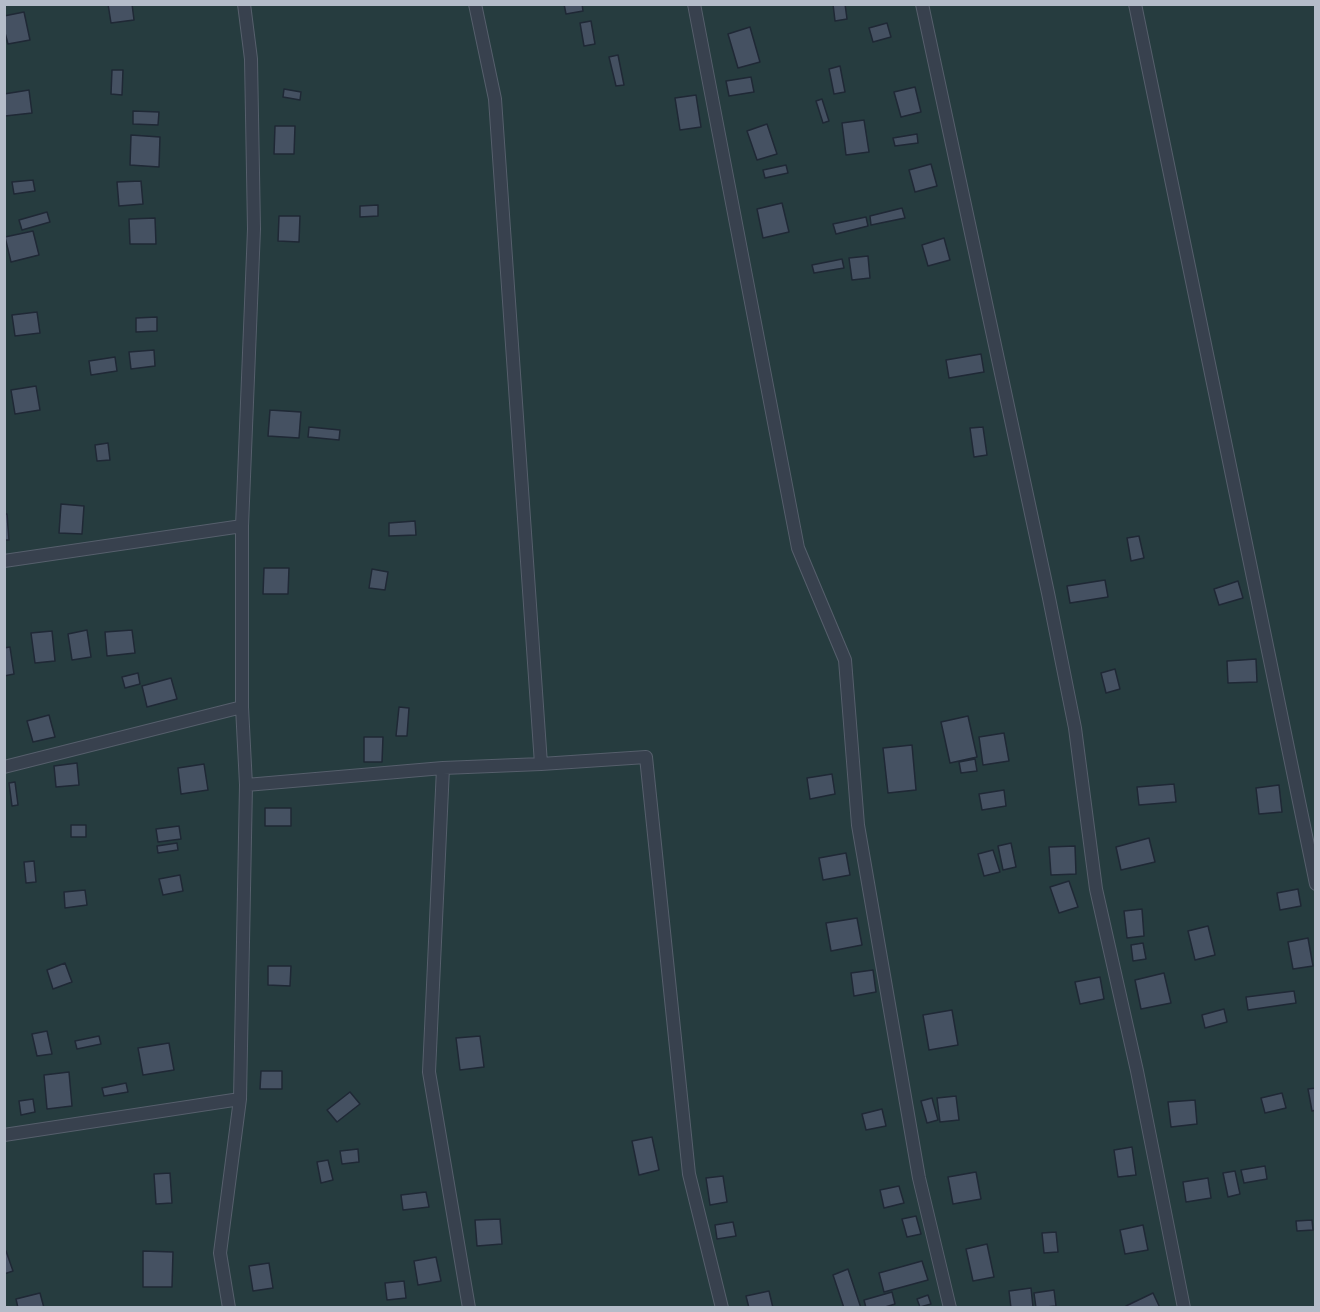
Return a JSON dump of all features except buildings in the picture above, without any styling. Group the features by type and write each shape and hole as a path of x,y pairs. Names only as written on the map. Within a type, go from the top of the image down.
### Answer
{"lane":[{"path":"229,1308 220,1253 240,1099 246,785 242,707 242,526 254,229 251,59 244,4"},
{"path":"475,4 495,99 541,764"},
{"path":"694,4 798,548 845,660 858,825 919,1178 950,1308"},
{"path":"922,4 1048,592 1075,728 1096,889 1137,1071 1184,1308"},
{"path":"1135,4 1316,884"},
{"path":"4,561 242,526"},
{"path":"4,767 242,707"},
{"path":"246,785 443,768 646,758 689,1174 722,1308"},
{"path":"443,768 429,1072 469,1308"},
{"path":"4,1135 240,1099"}],"green space":[{"path":"5,5 1315,5 1315,1307 5,1307"}]}
